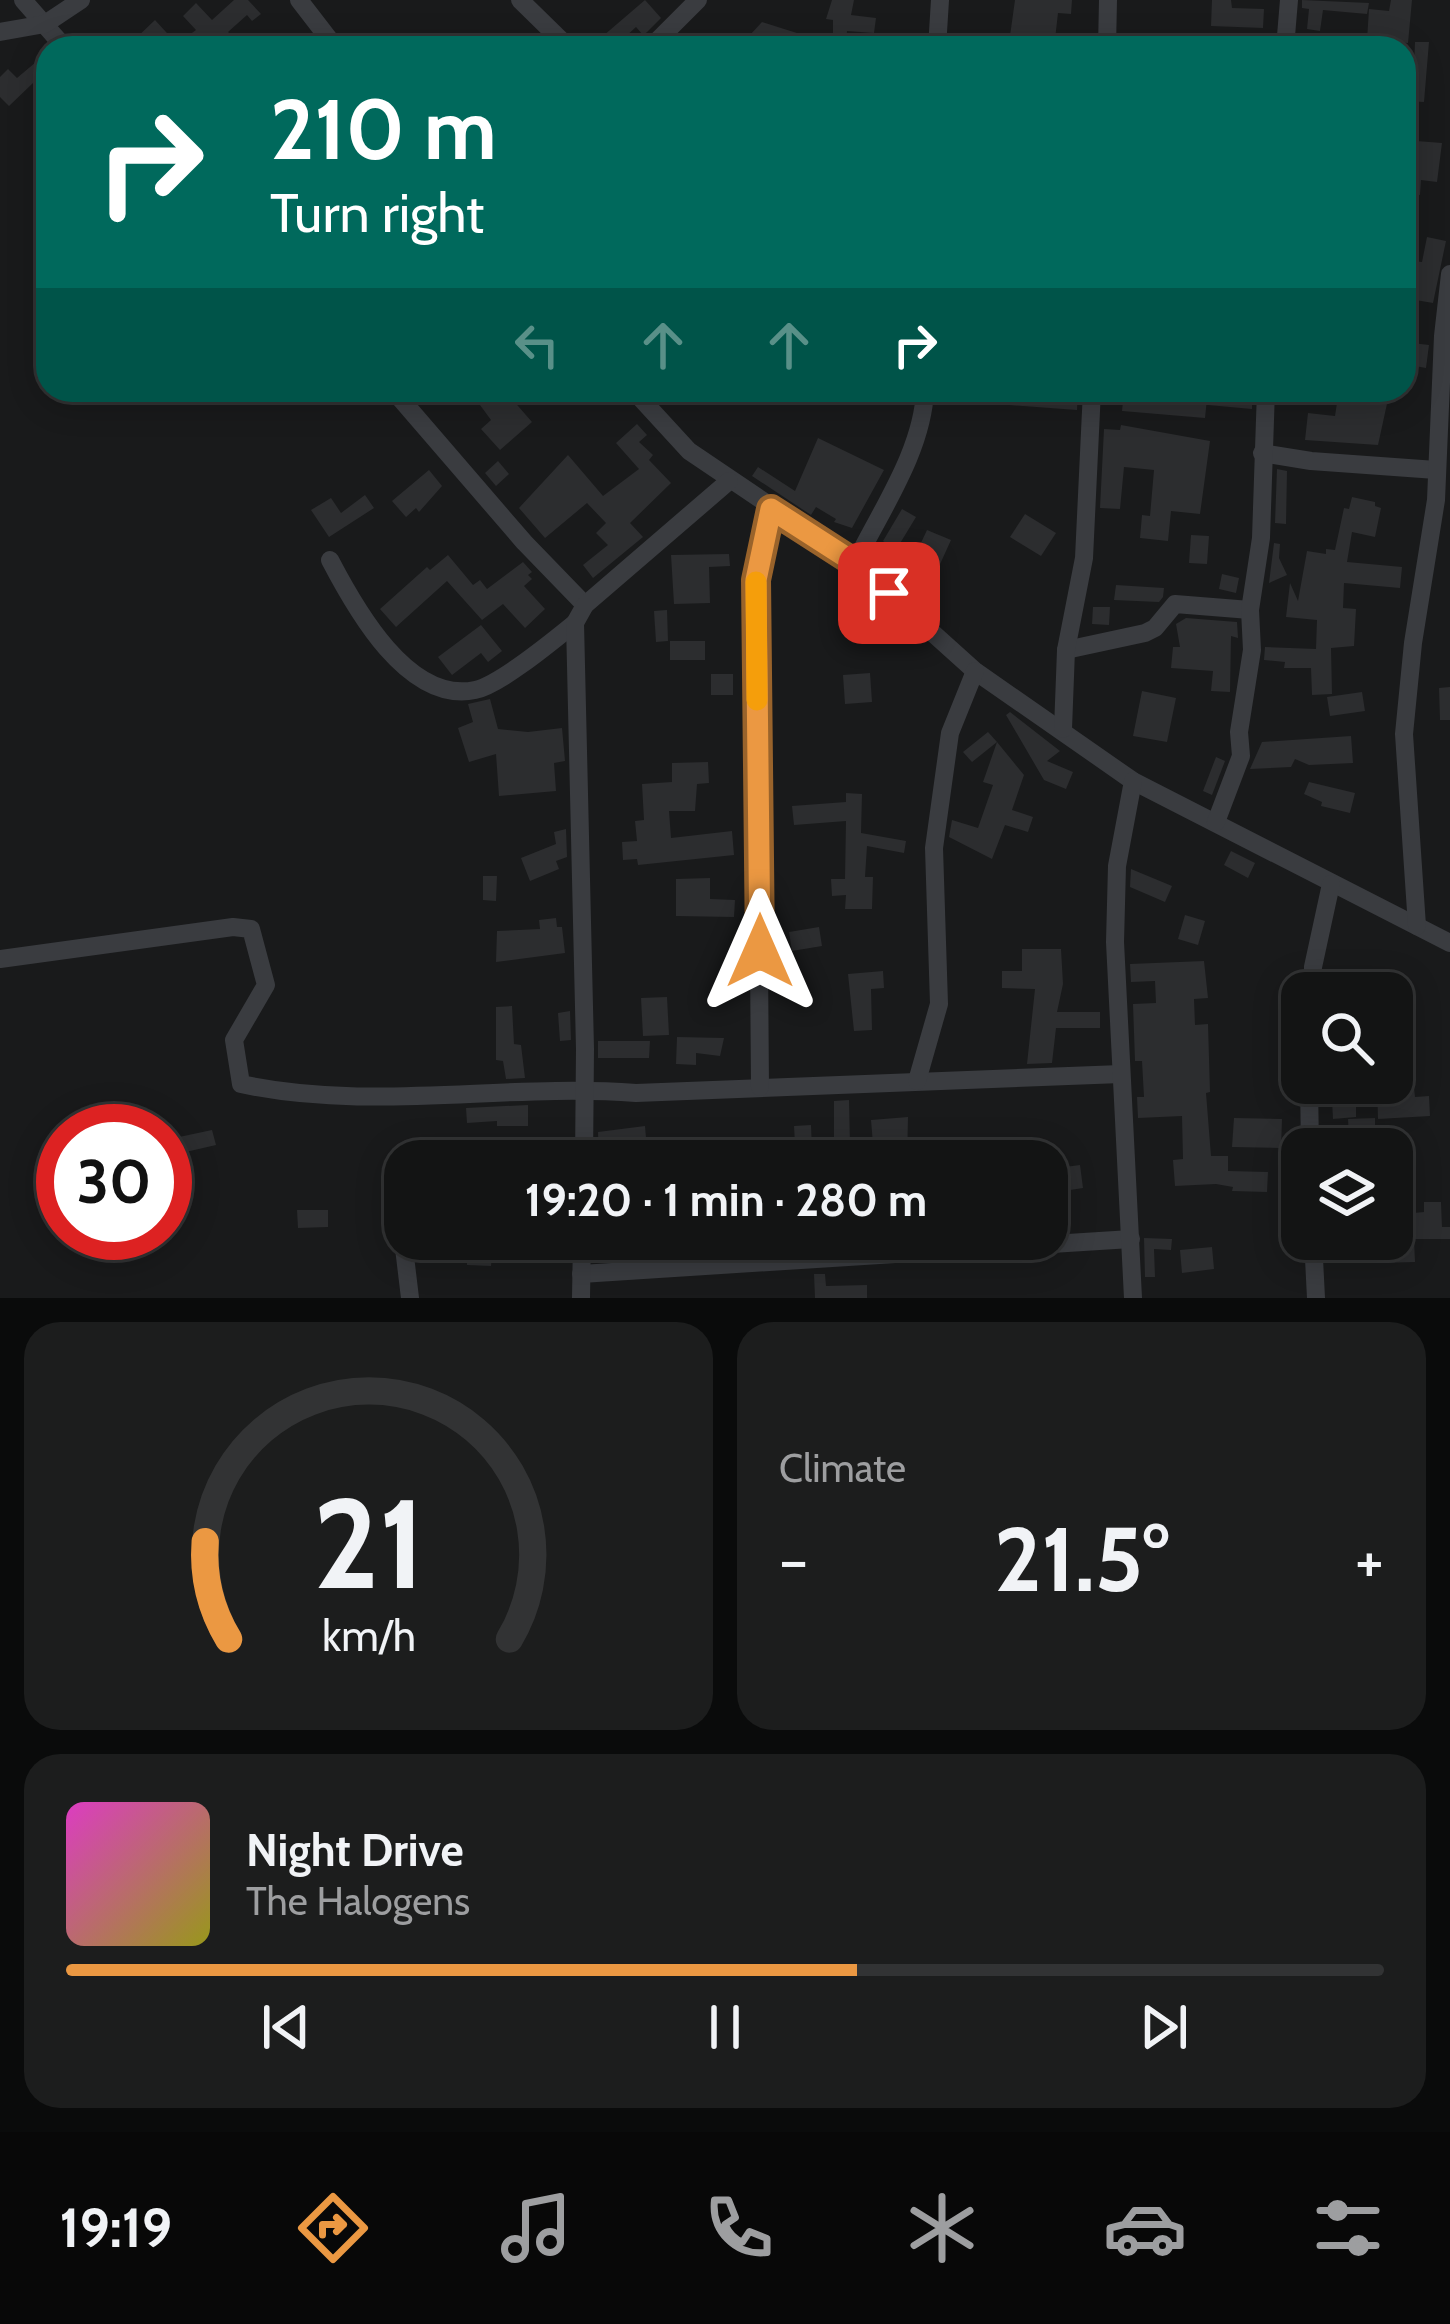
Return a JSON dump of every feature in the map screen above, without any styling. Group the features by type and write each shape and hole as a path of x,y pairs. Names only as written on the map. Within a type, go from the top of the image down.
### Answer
{"street":[{"path":"23,0 54,36"},
{"path":"0,32 44,24 81,0"},
{"path":"299,0 327,36"},
{"path":"520,0 557,36"},
{"path":"662,36 698,0"},
{"path":"938,36 940,0"},
{"path":"1107,36 1108,0"},
{"path":"1286,36 1289,0"},
{"path":"1417,926 1404,734 1413,643 1443,501 1436,470 1450,274"},
{"path":"403,402 580,614 584,1140"},
{"path":"644,402 689,451 855,563 975,671 1133,781 1450,943"},
{"path":"855,563 911,449 924,402"},
{"path":"1063,729 1066,650 1084,558 1091,402"},
{"path":"1216,822 1241,757 1239,732 1252,650 1250,610 1262,538 1265,402"},
{"path":"1262,453 1332,464 1436,470"},
{"path":"330,560 357,610 395,659 434,684 476,690 533,656 728,481"},
{"path":"760,1087 756,580 771,509"},
{"path":"1066,650 1145,633 1175,604 1250,610"},
{"path":"917,1081 939,1004 934,848 950,733 975,671"},
{"path":"1133,781 1117,866 1115,942 1133,1298"},
{"path":"1313,972 1331,884"},
{"path":"0,959 233,927 251,929 266,985 234,1040 241,1084 292,1095 585,1089 636,1093 1121,1074"},
{"path":"581,1274 1131,1239"},
{"path":"404,1260 410,1298"},
{"path":"581,1260 581,1298"},
{"path":"1314,1260 1316,1298"}],"building":[{"path":"234,0 248,0 261,14 252,21 247,15 228,32 232,36 188,36 196,30 183,16 196,3 212,20"},
{"path":"645,0 661,18 643,35 636,27 626,36 603,36"},
{"path":"832,0 854,0 851,15 876,18 874,33 847,31 847,36 833,36 833,20 826,19"},
{"path":"1015,0 1072,0 1071,14 1058,13 1055,36 1010,36"},
{"path":"1212,0 1231,0 1232,8 1264,9 1263,28 1211,26"},
{"path":"1302,0 1369,3 1367,14 1323,10 1320,31 1307,29 1309,9 1302,8"},
{"path":"1391,0 1412,0 1409,36 1367,36 1369,9 1389,11"},
{"path":"155,20 170,36 138,36"},
{"path":"762,22 800,34 798,36 749,36"},
{"path":"1416,42 1429,42 1424,102 1416,102"},
{"path":"36,62 36,87 33,83 9,106 0,97 0,77 8,69 17,78"},
{"path":"1416,141 1442,143 1437,182 1421,180 1420,195 1416,194"},
{"path":"1427,237 1446,241 1433,303 1416,300 1416,261 1422,262"},
{"path":"1416,343 1429,345 1426,368 1416,366"},
{"path":"478,402 514,402 532,422 500,450 481,429 491,420"},
{"path":"1009,402 1077,402 1077,410"},
{"path":"1123,402 1207,402 1205,418 1122,411"},
{"path":"1252,402 1252,409 1208,405"},
{"path":"1337,402 1387,402 1378,445 1305,440 1308,413 1335,416"},
{"path":"637,424 647,435 639,442 653,455 649,460 671,483 630,523 643,537 593,578 583,565 608,545 596,533 606,523 587,503 545,538 519,508 568,455 603,496 639,469 616,443"},
{"path":"1121,425 1210,441 1200,514 1171,511 1168,541 1140,538 1142,515 1150,516 1154,470 1124,467 1120,509 1100,508 1104,429 1120,430"},
{"path":"818,438 884,470 852,528 834,522 816,507 811,515 752,476 758,467 795,491"},
{"path":"498,461 509,474 496,486 485,473"},
{"path":"1277,469 1287,471 1286,524 1275,523"},
{"path":"429,470 442,486 419,512 416,508 406,517 392,501"},
{"path":"365,495 374,508 329,537 311,510 331,498 341,513"},
{"path":"1352,497 1381,508 1375,537 1352,532 1347,562 1402,567 1400,588 1344,583 1343,608 1356,609 1354,646 1331,648 1332,694 1312,695 1311,668 1284,668 1285,662 1264,660 1265,647 1316,649 1317,620 1286,617 1290,583 1298,601 1307,551 1326,554 1326,549 1335,550 1344,508 1349,509"},
{"path":"902,509 916,517 896,550 883,541"},
{"path":"1025,514 1056,533 1041,556 1010,537"},
{"path":"927,530 951,540 936,573 912,562"},
{"path":"1191,535 1209,536 1207,564 1189,563"},
{"path":"1274,543 1280,544 1279,558 1287,575 1269,583"},
{"path":"729,554 730,566 709,567 710,603 674,604 671,555"},
{"path":"448,555 473,585 480,580 487,589 523,562 532,572 524,586 545,609 525,628 503,604 482,620 447,581 396,627 380,609 427,567 430,570"},
{"path":"1222,574 1239,578 1236,593 1219,589"},
{"path":"1116,585 1164,588 1163,597 1159,602 1114,600"},
{"path":"1093,607 1110,607 1109,625 1092,624"},
{"path":"667,610 668,641 656,642 654,611"},
{"path":"1186,618 1237,622 1238,638 1231,636 1230,692 1211,691 1213,671 1171,668 1173,647 1180,647 1176,624"},
{"path":"481,625 502,651 488,662 481,653 452,675 438,657"},
{"path":"670,641 705,641 705,660 670,660"},
{"path":"870,673 872,702 845,704 843,675"},
{"path":"711,674 733,674 733,695 711,695"},
{"path":"1450,687 1450,720 1440,720 1439,688"},
{"path":"1142,691 1176,698 1167,742 1133,736"},
{"path":"1362,692 1365,711 1330,716 1327,697"},
{"path":"490,699 498,729 562,728 565,761 554,763 556,791 499,796 496,754 469,762 458,728 473,722 468,704"},
{"path":"1010,712 1060,751 1047,761 1073,772 1066,789 1044,780 1006,715"},
{"path":"988,732 997,742 972,762 963,752"},
{"path":"1351,736 1353,763 1309,765 1295,759 1291,767 1250,769 1262,742"},
{"path":"997,742 1024,775 1012,810 1033,817 1028,832 1005,825 992,859 949,837 952,820 978,828 993,785 983,782"},
{"path":"1216,757 1225,761 1212,795 1203,791"},
{"path":"708,762 709,783 697,784 695,811 669,811 671,838 732,831 734,855 638,865 637,859 623,860 622,842 637,841 635,821 644,820 642,784 672,782 672,763"},
{"path":"1309,782 1355,793 1350,813 1321,806 1322,802 1304,794"},
{"path":"846,793 862,794 861,833 906,841 904,853 867,846 865,877 873,877 872,909 845,909 846,895 832,896 831,879 845,879 846,821 794,825 792,806 846,802"},
{"path":"566,829 567,857 556,861 559,869 530,881 521,858 556,844 554,832"},
{"path":"1231,851 1255,863 1248,878 1224,865"},
{"path":"1131,869 1172,886 1165,902 1130,887"},
{"path":"483,876 497,876 496,901 483,900"},
{"path":"710,878 710,899 735,900 734,917 676,916 676,879"},
{"path":"1185,915 1205,921 1198,945 1178,939"},
{"path":"556,918 565,953 496,962 497,931 540,929 539,920"},
{"path":"819,927 822,946 792,951 789,932"},
{"path":"1022,949 1061,949 1063,984 1057,1012 1100,1012 1100,1028 1056,1028 1052,1063 1027,1064 1035,989 1002,988 1002,971 1022,971"},
{"path":"1204,961 1208,998 1194,999 1195,1025 1208,1024 1211,1156 1228,1156 1228,1171 1268,1172 1267,1192 1232,1191 1233,1187 1216,1184 1175,1186 1173,1160 1183,1159 1182,1116 1138,1118 1137,1097 1144,1097 1142,1061 1135,1061 1133,1004 1156,1003 1155,981 1131,982 1130,964"},
{"path":"883,971 884,988 871,989 872,1030 854,1031 848,974"},
{"path":"667,997 669,1035 643,1036 641,998"},
{"path":"512,1006 514,1044 521,1045 525,1078 506,1079 503,1061 496,1060 496,1007"},
{"path":"570,1011 571,1040 560,1041 558,1013"},
{"path":"677,1037 724,1038 720,1056 696,1053 696,1065 676,1064"},
{"path":"598,1041 650,1041 649,1058 598,1058"},
{"path":"1413,1078 1415,1097 1429,1096 1430,1116 1378,1119 1378,1104 1413,1104"},
{"path":"849,1100 850,1140 834,1140 834,1101"},
{"path":"1332,1104 1356,1104 1356,1117 1333,1119"},
{"path":"528,1105 528,1126 467,1123 466,1108"},
{"path":"908,1117 907,1140 873,1140 871,1120"},
{"path":"1234,1118 1282,1119 1281,1148 1232,1147"},
{"path":"1375,1118 1375,1128 1348,1128 1348,1119"},
{"path":"811,1125 812,1140 795,1140 794,1126"},
{"path":"645,1126 646,1140 598,1140 598,1132"},
{"path":"212,1130 216,1145 192,1151 192,1134"},
{"path":"1080,1165 1083,1188 1070,1190 1068,1198 1068,1167"},
{"path":"1424,1202 1441,1202 1442,1227 1450,1227 1450,1239 1414,1239 1415,1262 1379,1263 1413,1260 1413,1213 1424,1212"},
{"path":"297,1210 328,1210 328,1227 298,1228"},
{"path":"1144,1238 1172,1239 1171,1250 1154,1249 1155,1277 1145,1277"},
{"path":"1212,1247 1214,1269 1182,1273 1180,1250"},
{"path":"467,1260 492,1260 491,1266 467,1265"},
{"path":"814,1274 825,1274 826,1286 867,1285 867,1298 815,1298"}],"slow traffic":[{"path":"756,582 757,700"}],"route":[{"path":"760,951 756,580 771,509 855,563 889,593"}]}
